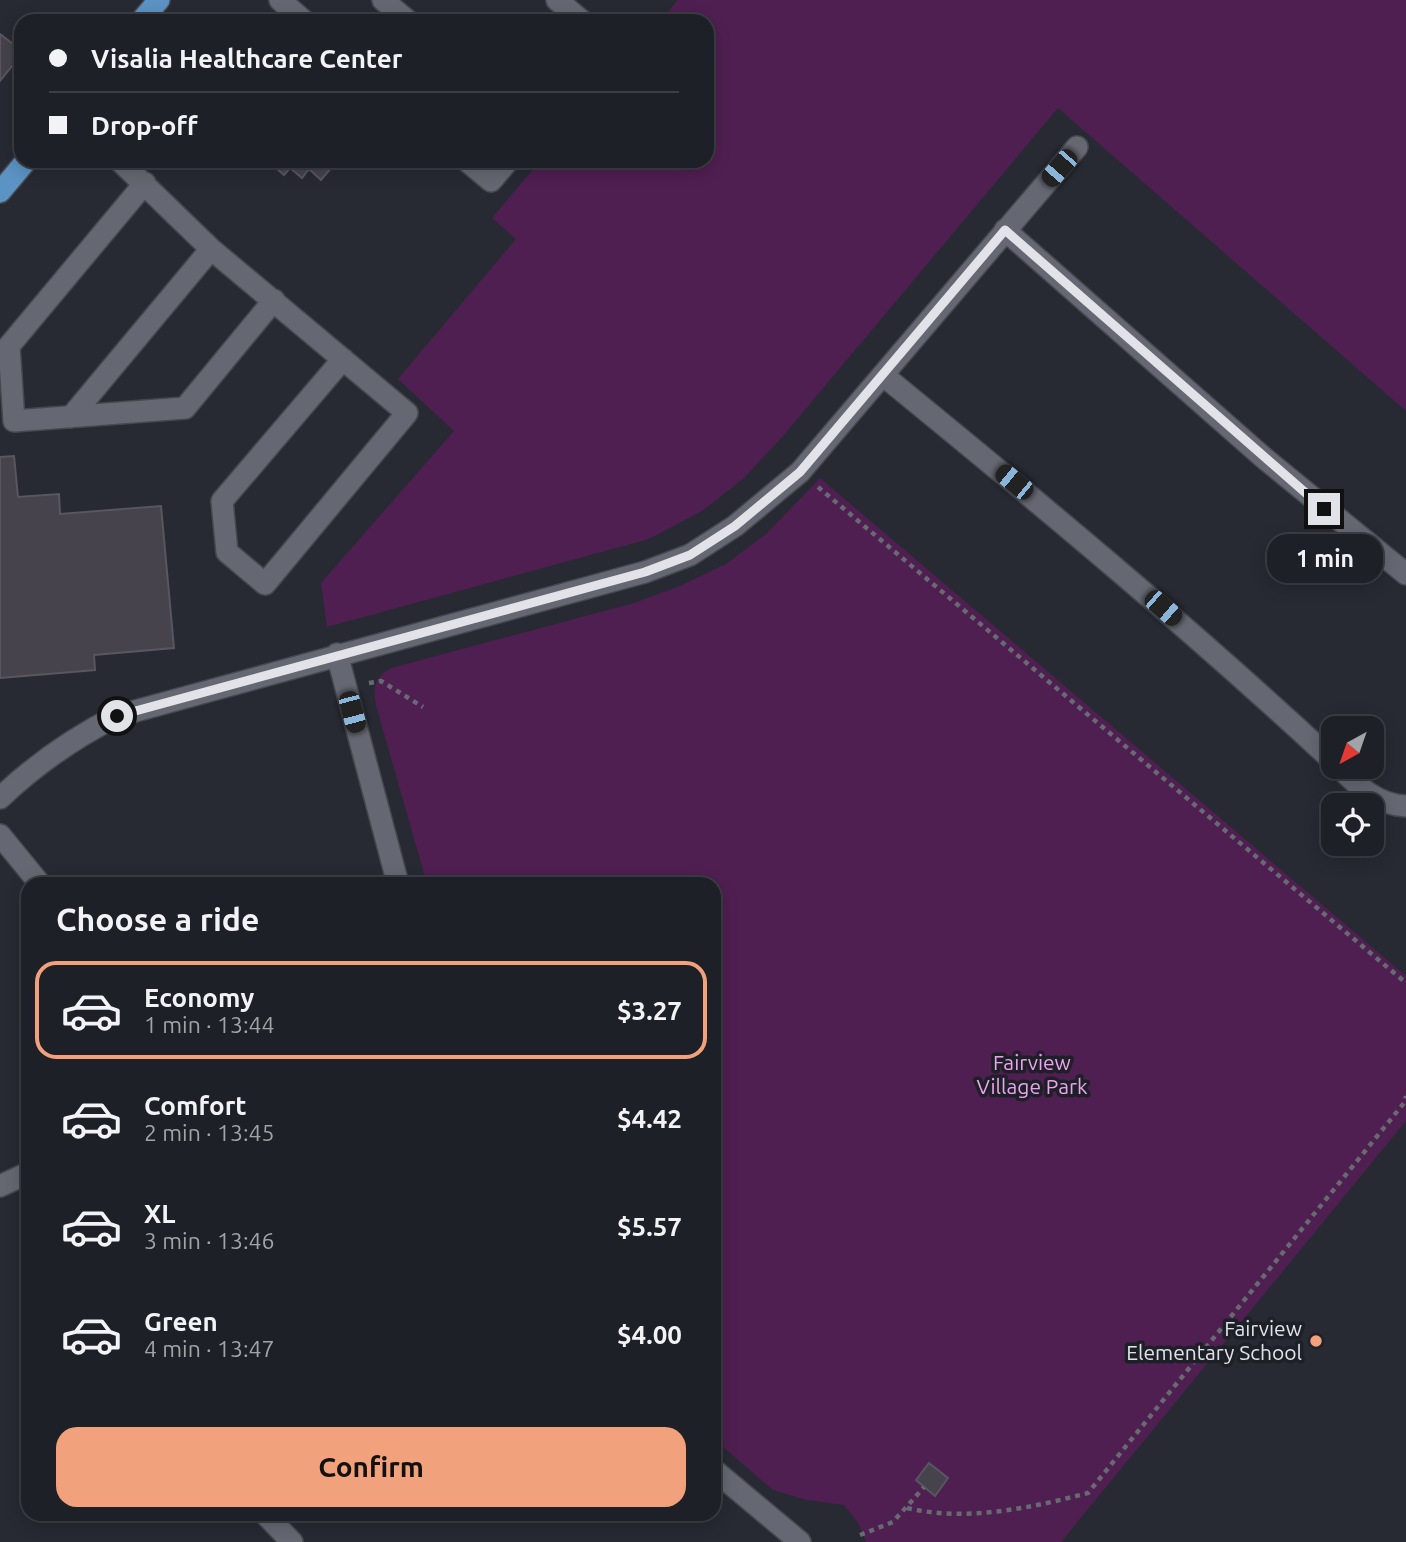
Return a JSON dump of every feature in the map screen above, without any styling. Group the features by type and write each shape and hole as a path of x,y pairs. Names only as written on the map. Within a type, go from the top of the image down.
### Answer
{"main road":[{"path":"148,14 159,0"},
{"path":"0,192 20,168"}],"street":[{"path":"383,0 400,14"},
{"path":"557,0 574,14"},
{"path":"282,1 296,14"},
{"path":"0,798 45,758 79,735 117,716 645,572 690,555 735,526 800,472 1077,147"},
{"path":"128,168 211,249 274,300 407,413 265,584 227,552 222,501 343,359"},
{"path":"475,168 491,181 502,168"},
{"path":"145,183 9,346 14,421 184,408 274,300"},
{"path":"1005,230 1264,458 1406,574"},
{"path":"71,417 211,249"},
{"path":"884,376 1058,517 1215,653 1321,750"},
{"path":"337,654 396,877"},
{"path":"1352,779 1388,805 1406,806"},
{"path":"0,835 34,877"},
{"path":"0,1186 21,1176"},
{"path":"721,1477 800,1542"},
{"path":"272,1521 292,1542"}],"path":[{"path":"800,472 1406,983"},
{"path":"346,688 381,681 423,707"},
{"path":"907,1508 937,1515 1030,1508 1088,1493 1404,1103 1406,1096"},
{"path":"860,1535 893,1522 924,1487"}],"green space":[{"path":"678,0 1406,0 1406,411 1058,108 783,436 743,479 702,511 649,539 327,627 321,583 454,431 398,379 516,239 492,218 534,168 714,168 714,14 666,14"},
{"name":"Fairview Village Park","path":"820,478 1406,976 1406,1121 1061,1542 866,1542 859,1524 844,1505 807,1500 773,1490 721,1445 721,877 425,877 376,705 376,683 381,675 391,668 634,603 680,586 726,564 766,534"}],"building":[{"path":"0,34 14,45 14,64 0,81"},
{"path":"276,168 290,168 284,175"},
{"path":"290,168 331,168 321,180 309,169 302,178"},
{"path":"14,456 18,497 59,494 60,514 161,506 174,648 94,655 95,670 0,678 0,457"},
{"path":"929,1463 948,1478 935,1496 916,1480"}],"place":[{"name":"Fairview Elementary School","path":"1316,1341"}],"route":[{"path":"117,716 645,572 690,555 735,526 800,472 1005,230 1324,509"}]}
